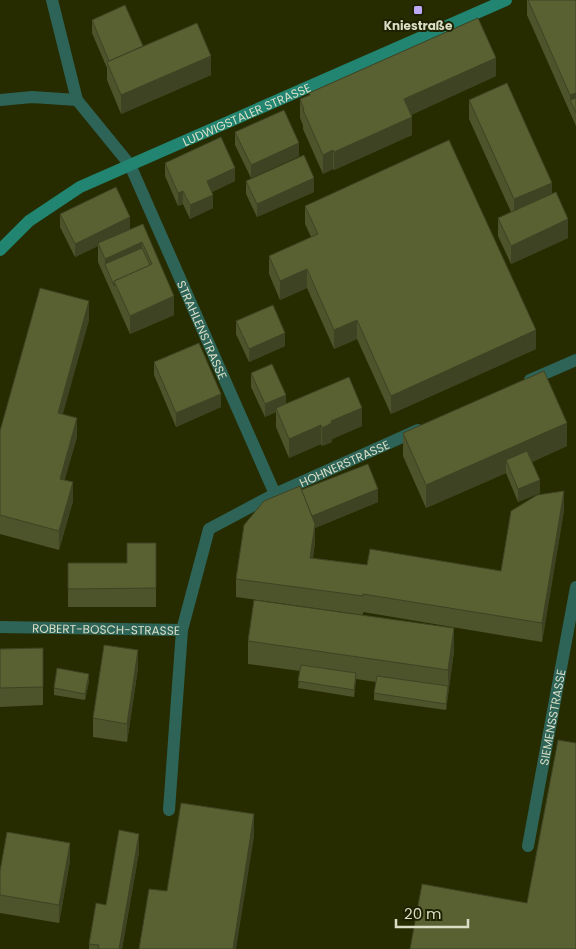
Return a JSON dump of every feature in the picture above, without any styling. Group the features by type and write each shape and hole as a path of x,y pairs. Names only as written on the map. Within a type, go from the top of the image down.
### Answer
{"main road":[{"name":"LUDWIGSTALER STRASSE","path":"0,250 29,221 80,187 498,2"}],"street":[{"path":"0,100 32,97 77,100 52,0"},
{"name":"STRAHLENSTRASSE","path":"77,100 130,165 275,494"},
{"path":"521,384 576,360"},
{"name":"HOHNERSTRASSE","path":"182,630 210,529 275,494 430,425"},
{"name":"SIEMENSSTRASSE","path":"528,846 574,607 576,587"},
{"name":"ROBERT-BOSCH-STRASSE","path":"0,627 182,630 169,810"}],"building":[{"path":"528,0 576,0 576,93 570,95"},
{"path":"125,5 143,46 109,61 92,20"},
{"path":"478,18 496,58 404,99 412,117 334,152 333,150 323,155 300,99 310,95 309,93"},
{"path":"197,23 211,56 121,95 107,62"},
{"path":"507,83 552,183 514,199 469,100"},
{"path":"576,98 576,113 570,100"},
{"path":"284,110 299,143 251,165 235,132"},
{"path":"221,137 235,168 207,181 213,195 190,205 183,191 178,193 165,163"},
{"path":"449,140 536,330 391,396 357,320 334,330 307,269 280,281 269,256 318,234 305,206"},
{"path":"304,155 314,178 257,204 246,181"},
{"path":"116,187 130,217 75,244 60,214"},
{"path":"556,192 568,219 511,246 498,218"},
{"path":"143,224 174,296 130,316 114,281 152,264 142,242 105,259 98,243"},
{"path":"142,248 150,265 114,281 114,286 105,264"},
{"path":"40,288 89,301 58,413 77,418 60,479 73,482 59,531 0,515 0,431"},
{"path":"273,305 285,333 249,349 236,321"},
{"path":"199,343 221,394 176,413 154,362"},
{"path":"272,364 286,395 265,404 251,373"},
{"path":"544,371 567,423 426,485 403,433"},
{"path":"349,377 362,408 331,421 332,423 322,428 321,425 289,439 276,408"},
{"path":"527,451 540,480 518,489 506,460"},
{"path":"368,464 378,489 312,516 301,490"},
{"path":"300,486 315,524 310,558 367,565 370,549 501,571 511,511 537,495 564,491 542,623 363,594 363,596 236,579 244,525 264,501"},
{"path":"127,543 156,543 156,588 68,589 68,563 127,563"},
{"path":"254,600 454,628 448,670 248,641"},
{"path":"104,645 138,650 127,724 93,718"},
{"path":"43,648 43,687 0,688 0,649"},
{"path":"301,665 356,673 354,690 298,681"},
{"path":"57,668 89,674 85,694 54,688"},
{"path":"377,676 448,686 446,704 374,693"},
{"path":"558,740 576,743 576,949 410,949 422,884 527,903"},
{"path":"181,803 254,814 233,949 139,949 149,889 167,891"},
{"path":"119,830 139,834 119,949 98,949 99,945 89,944 96,903 106,905"},
{"path":"7,832 70,843 59,905 0,895 0,871"}],"place":[{"name":"Kniestraße","path":"418,10"}]}
